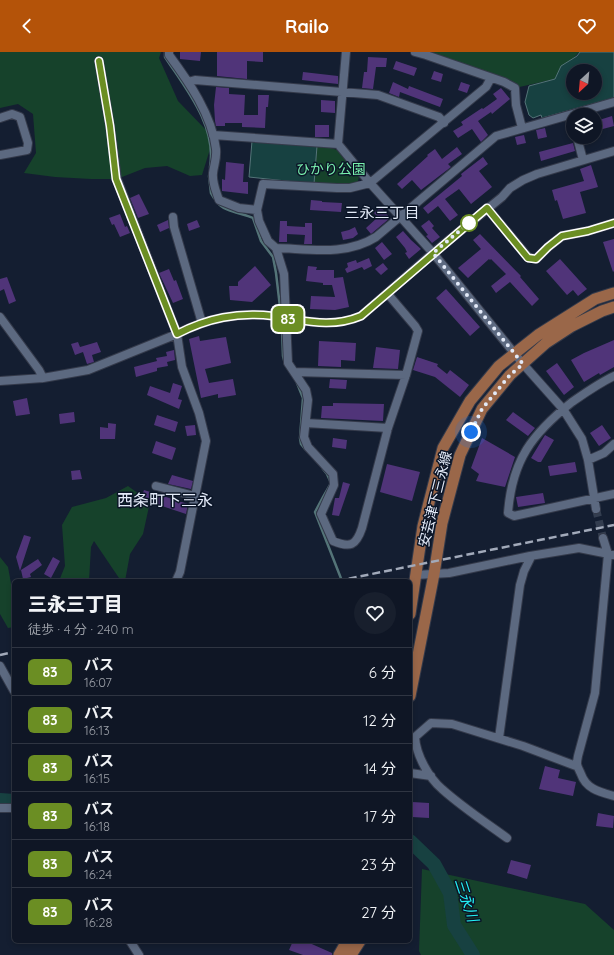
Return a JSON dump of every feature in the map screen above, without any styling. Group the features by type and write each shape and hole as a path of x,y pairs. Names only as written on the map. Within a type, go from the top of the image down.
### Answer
{"main road":[{"name":"安芸津下三永線","path":"412,601 423,526 444,448 470,402 499,366 538,335 595,299 614,293"},
{"name":"安芸津下三永線","path":"412,681 434,574 442,524 460,455 482,409 510,375 546,343 572,326 602,311 614,307"},
{"path":"339,955 346,943"},
{"path":"351,955 359,943"}],"street":[{"path":"169,52 169,56 188,82 203,108 213,135 217,159 213,172 213,184 219,200 239,208 257,210"},
{"path":"346,52 338,144 370,183 433,253 523,364 564,409 582,439 588,460 596,509"},
{"path":"415,52 491,78 515,88 516,105 522,128"},
{"path":"99,61 110,126 116,179 177,334 182,367 199,413 206,441 180,572 177,579"},
{"path":"387,293 418,331 406,375 388,428 358,539 353,545 344,546 333,541 321,514 334,485 333,474 308,447 304,437 308,400 306,390 288,362 284,274 276,248 268,241 259,221 257,210 263,184 350,188 370,183 486,87 491,78"},
{"path":"188,82 195,80 378,95 439,117 444,123"},
{"path":"598,108 614,102"},
{"path":"0,118 12,114 20,117 28,143 27,150 0,155"},
{"path":"276,248 342,250 356,247 376,237 496,136 522,128 566,119"},
{"path":"213,135 338,144"},
{"path":"579,144 583,160"},
{"path":"0,381 43,378 88,370 215,318 235,315 262,315 319,323 349,321 361,316 433,253 502,197 510,188 523,180 614,151"},
{"path":"487,208 528,258 536,259 562,236 588,231 614,223"},
{"path":"173,217 174,227 202,323"},
{"path":"0,316 39,370 43,378"},
{"path":"295,372 406,375"},
{"path":"614,376 581,396 564,409 545,425 531,440 520,461 513,480 509,496 508,513 514,516 614,494"},
{"path":"306,423 388,428"},
{"path":"588,460 604,453 614,444"},
{"path":"156,486 195,496"},
{"path":"603,538 611,554 595,693 576,766 583,781 588,786 599,792 614,796"},
{"path":"416,575 449,573 530,556 579,548 611,554"},
{"path":"499,738 520,585 530,556"},
{"path":"0,666 12,687"},
{"path":"507,838 441,788 421,760 415,738 431,723 452,724 499,738 576,766"},
{"path":"412,774 432,776"},
{"path":"0,808 12,808"},
{"path":"131,943 139,955"}],"green space":[{"path":"0,52 161,52 159,58 178,101 207,131 211,146 202,175 190,176 167,166 145,168 117,179 55,177 24,173 36,153 33,114 18,104 0,108"},
{"path":"413,52 614,52 614,57 578,53 568,64 566,64 566,67 555,79 515,88"},
{"name":"ひかり公園","path":"317,146 337,150 359,177 357,184 338,186 314,184"},
{"path":"128,486 150,502 143,534 130,554 125,579 120,579 94,541 91,547 89,579 60,579 65,566 62,525 72,507 106,498"},
{"path":"0,557 8,567 12,589 12,627 8,628 0,614"},
{"path":"422,869 585,904 614,930 614,955 421,955 419,951"}],"shaded area":[{"path":"580,52 614,52 614,98 578,108 566,108 566,111 542,118 541,115 533,118 529,115 525,102 529,86 555,79 561,66 577,56"},
{"path":"252,141 317,146 314,184 249,177"}],"building":[{"path":"180,52 201,52 200,61 180,59"},
{"path":"217,52 263,52 263,62 247,61 247,79 217,76"},
{"path":"368,57 387,58 386,67 376,67 373,89 362,88 364,72 367,72"},
{"path":"396,61 417,68 414,76 393,69"},
{"path":"434,71 443,74 441,82 431,79"},
{"path":"303,72 338,76 338,84 302,80"},
{"path":"393,82 408,89 409,86 443,99 440,107 400,92 399,97 389,93"},
{"path":"461,82 470,85 467,93 458,90"},
{"path":"216,87 229,88 229,94 245,95 244,115 258,115 258,95 269,95 268,107 266,107 265,128 242,127 242,123 225,123 225,126 216,126 214,105"},
{"path":"501,88 510,99 492,114 491,112 478,121 488,135 481,142 472,129 458,138 453,131 463,125 461,122 497,99 493,94"},
{"path":"321,100 335,101 335,113 321,112"},
{"path":"612,116 614,126 602,129 602,119"},
{"path":"315,125 329,125 329,137 315,137"},
{"path":"545,128 547,137 538,139 536,130"},
{"path":"524,135 526,143 517,145 515,137"},
{"path":"569,144 573,144 575,151 541,161 539,152"},
{"path":"457,147 462,154 448,164 451,167 421,190 412,180 402,189 397,184 435,149 442,159"},
{"path":"483,157 488,164 479,171 492,187 471,204 459,189 445,199 458,215 450,221 438,206 428,214 423,208 462,176 461,174"},
{"path":"226,162 244,164 243,182 248,182 248,194 222,191 222,179 225,180"},
{"path":"591,165 598,187 580,192 586,213 563,219 552,190 584,181 580,169"},
{"path":"139,194 149,214 138,218 130,198"},
{"path":"311,200 342,203 341,212 310,210"},
{"path":"381,207 390,218 371,234 366,228 378,217 374,213"},
{"path":"120,214 125,227 127,226 130,233 120,237 114,224 112,225 109,218"},
{"path":"168,220 169,228 160,232 157,225"},
{"path":"197,220 200,227 189,231 187,224"},
{"path":"429,220 434,226 432,228 440,237 432,243 426,236 428,235 421,226"},
{"path":"280,221 287,221 287,226 305,227 305,223 312,223 312,244 304,244 305,235 287,234 287,242 279,242"},
{"path":"355,227 358,234 353,238 343,240 341,232"},
{"path":"403,231 421,249 409,259 405,253 407,252 405,248 396,237"},
{"path":"480,234 521,276 520,277 539,299 532,306 510,282 496,293 491,286 506,274 491,259 489,259 468,278 458,268 481,249 473,240"},
{"path":"614,239 614,271 613,272 603,242"},
{"path":"382,242 392,254 384,260 375,248"},
{"path":"369,258 372,266 364,270 362,267 347,273 345,269 348,267 347,263 356,260 357,263"},
{"path":"560,259 587,289 578,296 573,290 567,295 546,271"},
{"path":"383,263 388,269 381,275 375,269"},
{"path":"255,266 271,285 252,302 230,300 229,286 238,286 238,282"},
{"path":"308,266 317,267 316,270 334,270 334,278 343,277 349,307 335,310 310,309 311,296 335,297 332,285 323,285 323,283 306,281"},
{"path":"169,269 174,281 176,280 183,299 173,303 159,273"},
{"path":"7,277 16,301 9,304 4,289 0,291 0,279"},
{"path":"446,289 480,327 470,336 436,298"},
{"path":"199,336 200,341 226,337 231,363 205,369 209,383 233,379 236,395 218,398 218,394 201,398 189,339"},
{"path":"614,340 614,367 600,375 599,373 584,382 571,360"},
{"path":"319,341 356,343 355,361 341,360 341,367 318,366"},
{"path":"78,342 80,347 97,342 101,352 92,355 94,362 87,364 83,352 75,355 71,344"},
{"path":"376,347 400,350 398,369 373,368"},
{"path":"174,350 175,360 167,362 168,366 157,368 157,371 136,377 134,367 157,361 156,358 167,356 166,352"},
{"path":"417,357 438,364 437,366 447,374 450,370 469,385 460,397 435,377 413,370"},
{"path":"557,363 574,387 564,395 546,371"},
{"path":"330,379 347,380 346,389 329,388"},
{"path":"173,383 182,386 178,399 182,400 179,409 147,395 150,386 170,393"},
{"path":"27,398 30,414 16,416 13,401"},
{"path":"333,403 384,404 383,421 321,418 322,406 333,406"},
{"path":"74,412 75,422 60,424 59,414"},
{"path":"513,412 535,428 528,436 506,420"},
{"path":"157,415 178,422 175,432 154,425"},
{"path":"108,423 116,424 115,439 100,439 100,427 108,428"},
{"path":"195,425 196,435 187,436 185,426"},
{"path":"602,425 611,438 599,446 590,433"},
{"path":"545,435 554,440 541,462 538,462 531,458"},
{"path":"333,438 347,440 346,449 332,447"},
{"path":"482,438 515,457 505,487 476,481 479,474 471,468"},
{"path":"156,441 176,448 172,460 152,453"},
{"path":"575,462 577,472 550,476 548,466"},
{"path":"387,464 420,472 412,501 380,492"},
{"path":"80,470 82,479 72,480 71,471"},
{"path":"172,475 193,481 191,489 168,484"},
{"path":"343,482 350,484 339,516 332,515 335,498 339,498"},
{"path":"144,490 188,504 186,514 141,499"},
{"path":"543,493 545,503 518,507 516,497"},
{"path":"24,535 31,537 20,571 16,557"},
{"path":"53,557 60,561 51,578 44,574"},
{"path":"38,559 42,565 30,574 31,577 23,579 21,570"},
{"path":"545,766 560,770 558,778 576,782 573,796 539,789"},
{"path":"412,802 429,803 429,818 412,817"},
{"path":"598,813 614,816 613,828 596,826"},
{"path":"511,860 531,865 527,879 507,873"},
{"path":"292,943 310,943 332,953 332,955 303,955 289,950"}],"waterway":[{"path":"165,52 165,57 190,95 204,123 209,137 211,152 210,167"},
{"path":"209,176 211,193 214,198"},
{"path":"217,202 224,208 253,218 261,241 273,257 280,307"},
{"path":"282,330 283,356 285,364"},
{"path":"297,383 303,398 300,438 301,444 305,449"},
{"path":"323,469 331,483 315,512 341,579"},
{"name":"三永川","path":"0,800 12,801"},
{"name":"三永川","path":"412,843 434,864 450,893 454,925 473,955"}],"tunnel":[{"path":"596,509 603,538"}],"railway":[{"path":"347,579 614,525"},
{"path":"0,655 12,652"}],"bus line":[{"name":"83","path":"99,61 110,126 116,179 177,334 215,318 235,315 274,316 319,323 349,321 361,316 487,208 528,258 536,259 562,236 588,231 614,223"}],"district":[{"name":"三永三丁目","path":"382,212"},
{"name":"西条町下三永","path":"165,500"}],"route":[{"path":"469,223 433,253 523,364 510,375 482,409 471,432"}]}
